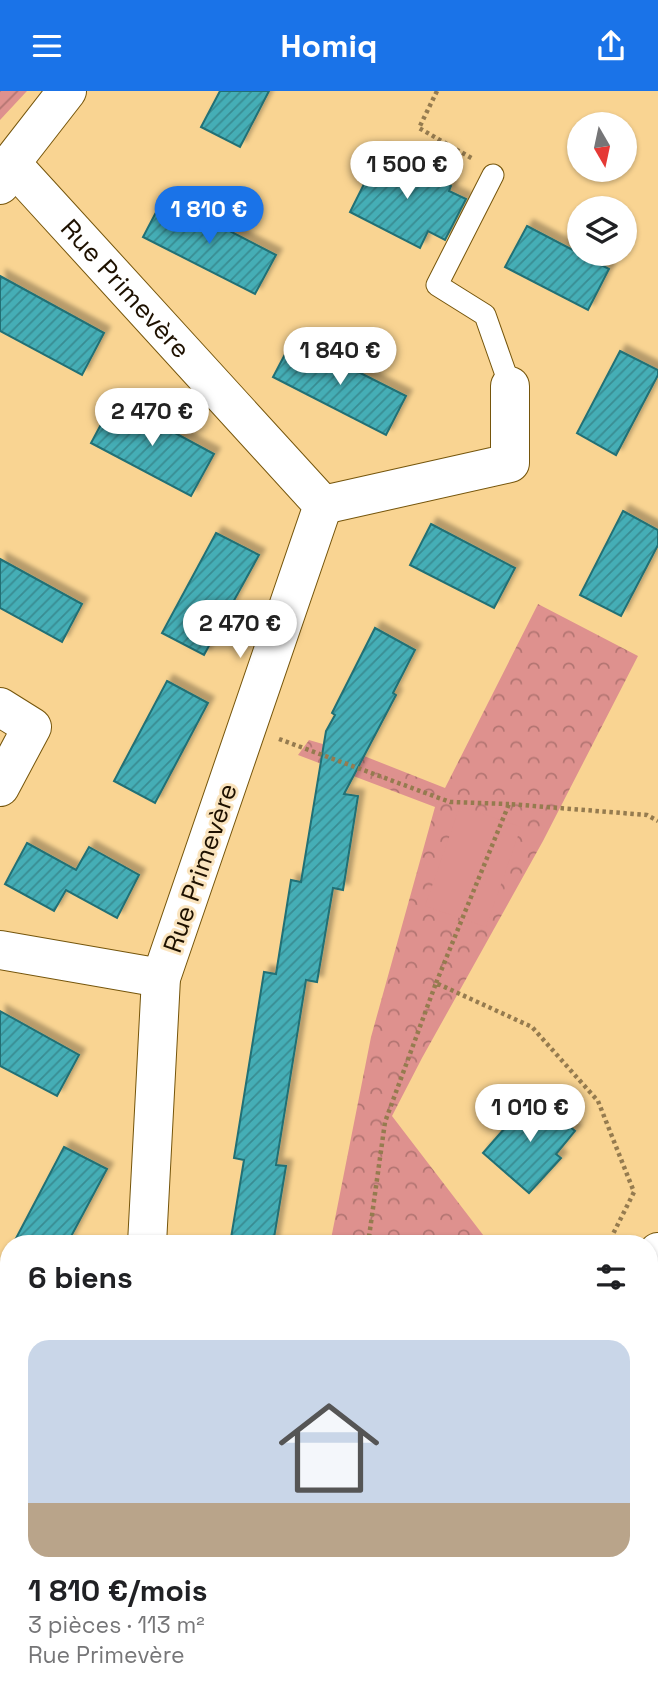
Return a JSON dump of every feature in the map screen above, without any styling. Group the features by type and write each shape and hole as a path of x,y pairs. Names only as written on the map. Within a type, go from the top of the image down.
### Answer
{"street":[{"path":"4,173 67,91"},
{"name":"Rue Primevère","path":"4,173 323,505 249,728 161,978 147,1235"},
{"path":"323,505 510,463 510,386"},
{"path":"0,708 32,727 0,787"},
{"path":"0,950 161,978"}],"lane":[{"path":"493,175 438,285 485,315 510,386"}],"path":[{"path":"437,91 419,128 465,153 493,175"},
{"path":"249,728 450,802 647,815 658,821"},
{"path":"369,1235 385,1122 436,983 509,804"},
{"path":"436,983 532,1027 598,1101 634,1192 612,1235"}],"green space":[{"path":"0,91 27,91 0,120"},
{"path":"538,604 638,656 543,841 392,1116 483,1235 332,1235 371,1037 435,807 298,755 309,740 364,756 445,788"},
{"path":"460,806 521,827 486,927 425,906"}],"building":[{"path":"220,91 269,91 240,147 201,127"},
{"path":"381,150 451,186 449,191 466,199 445,240 428,231 420,248 350,212"},
{"path":"164,197 276,255 255,294 143,237"},
{"path":"527,226 567,247 567,266 603,266 609,269 588,310 505,267"},
{"path":"0,276 104,333 82,375 0,331"},
{"path":"293,339 406,396 386,435 273,377"},
{"path":"620,351 658,370 658,375 616,455 577,433"},
{"path":"114,400 214,454 191,496 91,443"},
{"path":"623,511 658,530 658,545 621,616 580,595"},
{"path":"431,524 515,568 494,608 410,565"},
{"path":"216,533 259,555 204,655 162,633"},
{"path":"0,559 82,604 62,642 0,608"},
{"path":"375,628 415,650 393,693 396,695 344,794 358,796 343,890 333,888 317,982 306,980 276,1165 286,1166 274,1235 232,1235 244,1160 234,1158 264,972 276,974 291,880 301,882 326,731 335,715 332,713"},
{"path":"167,681 208,703 155,803 114,781"},
{"path":"27,843 76,870 89,847 139,875 117,918 66,890 54,911 5,884"},
{"path":"0,1011 79,1055 57,1096 0,1066"},
{"path":"533,1096 575,1131 556,1154 561,1158 529,1193 483,1153"},
{"path":"64,1147 107,1169 72,1235 18,1235"}]}
